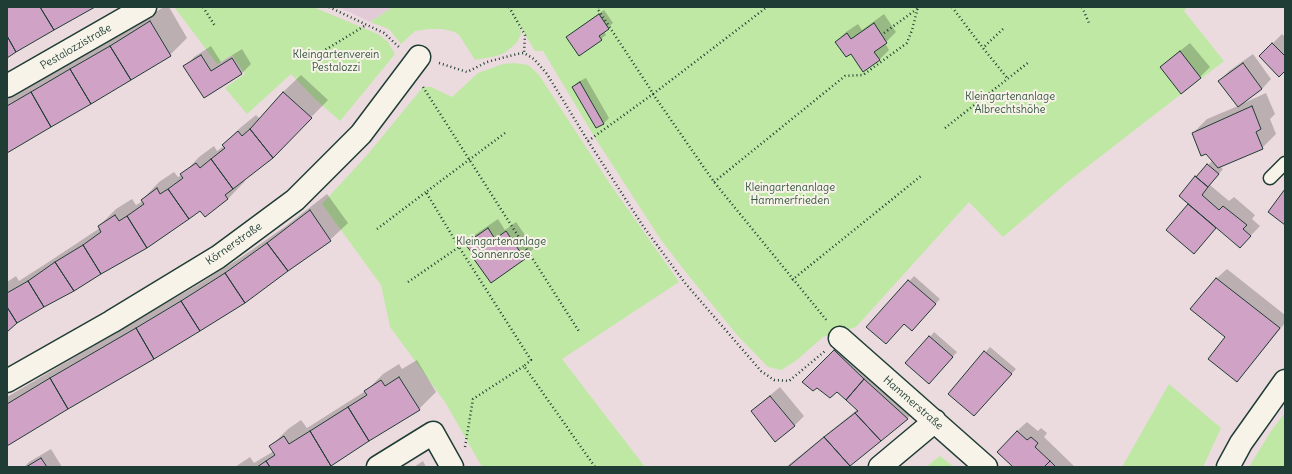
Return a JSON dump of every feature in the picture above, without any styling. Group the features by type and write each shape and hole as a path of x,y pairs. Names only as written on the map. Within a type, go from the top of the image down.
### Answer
{"street":[{"name":"Pestalozzistraße","path":"7,86 145,7"},
{"name":"Körnerstraße","path":"7,381 111,322 218,257 295,200 361,134 419,56"},
{"name":"Hammerstraße","path":"840,338 986,467"},
{"path":"1228,467 1241,443 1285,380"},
{"path":"880,467 935,421"},
{"path":"378,467 433,433 452,467"}],"lane":[{"path":"1270,178 1285,163"}],"path":[{"path":"203,7 215,26"},
{"path":"329,7 384,33 400,48 467,72 487,62 502,57 524,53 534,59 547,74 643,226 685,283 761,371 774,380 789,381 840,338 714,182 652,94 649,87 597,8 598,7"},
{"path":"509,7 525,35 524,53"},
{"path":"588,141 767,7"},
{"path":"952,7 1008,79"},
{"path":"1082,7 1089,23"},
{"path":"714,182 845,76 863,75 907,43 912,30 917,8"},
{"path":"884,33 917,8"},
{"path":"312,58 366,24"},
{"path":"983,48 1003,29"},
{"path":"419,56 423,87 580,332"},
{"path":"945,128 1029,62"},
{"path":"377,229 505,133"},
{"path":"792,280 920,176"},
{"path":"426,192 531,360 473,398 466,446"},
{"path":"408,282 459,247"},
{"path":"524,366 595,467"}],"shaded area":[{"path":"339,7 393,7 370,22"}],"green space":[{"name":"Kleingartenverein Pestalozzi","path":"313,7 378,34 388,42 395,54 340,121 316,100 291,74 247,114 225,88 245,74 232,55 217,64 175,8"},
{"name":"Kleingartenanlage Hammerfrieden","path":"393,7 1187,7 1184,11 1224,61 1070,180 1003,237 969,202 856,327 823,337 797,360 781,370 768,367 738,336 661,240 597,141 543,51 535,51 520,26 521,34 517,42 512,47 504,53 496,56 475,60 459,35 455,32 442,29 415,31 401,44 389,29 370,22"},
{"name":"Kleingartenanlage Sonnenrose","path":"515,63 528,65 539,75 610,184 679,282 562,359 645,467 482,467 445,402 390,327 381,285 322,204 368,154 423,87 431,87 452,97 478,73 503,64"},
{"path":"1169,384 1221,428 1203,467 1122,467"},
{"path":"1285,413 1285,467 1249,467 1271,431"},
{"path":"940,456 954,467 926,467"}],"building":[{"path":"7,7 40,7 54,30 16,52 7,36"},
{"path":"40,7 95,7 54,30"},
{"path":"599,14 609,29 599,36 602,40 579,56 566,37"},
{"path":"150,21 171,56 131,80 110,46"},
{"path":"874,23 887,43 874,52 880,60 863,72 851,54 846,57 835,42 847,33 851,39"},
{"path":"7,36 16,52 7,58"},
{"path":"1272,43 1285,56 1285,71 1279,77 1259,56"},
{"path":"110,46 131,80 91,104 70,69"},
{"path":"1180,51 1201,78 1181,94 1160,67"},
{"path":"201,55 211,71 232,58 242,74 204,98 183,66"},
{"path":"1243,63 1262,89 1238,107 1218,81"},
{"path":"70,69 91,104 51,127 31,92"},
{"path":"580,82 604,124 596,128 572,87"},
{"path":"31,92 51,127 7,153 7,106"},
{"path":"283,92 312,118 273,158 250,129"},
{"path":"1252,106 1261,129 1256,132 1263,149 1218,168 1206,154 1201,156 1192,133"},
{"path":"250,129 273,158 233,189 211,159 225,148 222,145 238,131 242,136"},
{"path":"211,159 233,189 225,195 228,199 205,217 200,211 189,219 168,189 183,178 180,174 196,163 200,168"},
{"path":"1207,164 1219,174 1208,187 1196,177"},
{"path":"1195,176 1208,187 1202,195 1219,210 1223,206 1247,225 1243,229 1251,236 1240,248 1179,196"},
{"path":"157,188 160,194 168,189 189,219 147,248 127,216 144,204 141,200"},
{"path":"1285,189 1285,225 1268,212"},
{"path":"1188,204 1216,228 1194,254 1166,230"},
{"path":"310,210 331,241 288,271 267,243"},
{"path":"115,215 119,221 127,216 147,248 101,274 83,245 101,232 98,226"},
{"path":"488,228 495,239 506,231 525,259 491,283 465,244"},
{"path":"267,243 288,271 245,303 225,273"},
{"path":"83,245 101,274 74,291 55,262"},
{"path":"55,262 74,291 44,307 28,281"},
{"path":"225,273 245,303 200,331 181,301"},
{"path":"1216,278 1280,328 1237,382 1208,359 1225,337 1190,309"},
{"path":"908,280 936,304 912,331 904,324 886,344 866,327"},
{"path":"28,281 44,307 17,323 7,307 7,293"},
{"path":"181,301 200,331 154,359 136,328"},
{"path":"7,307 17,323 7,332"},
{"path":"136,328 154,359 68,409 50,378"},
{"path":"929,336 953,357 929,384 905,363"},
{"path":"834,350 864,379 846,400 837,392 830,398 817,388 813,391 802,382"},
{"path":"984,351 1012,374 974,416 948,394"},
{"path":"399,377 420,410 369,441 348,407 367,395 364,391 381,380 385,386"},
{"path":"50,378 68,409 7,446 7,404"},
{"path":"864,379 908,419 881,441 855,413 858,411 846,400"},
{"path":"770,396 795,426 775,442 751,411"},
{"path":"348,407 369,441 331,466 310,431"},
{"path":"855,413 881,441 850,466 824,437"},
{"path":"310,431 331,466 270,467 266,461 275,455 269,446 284,436 289,444"},
{"path":"1017,431 1027,440 1031,437 1038,443 1035,447 1050,461 1044,467 1013,467 997,452"},
{"path":"824,437 850,466 788,467"},
{"path":"41,458 47,467 26,467"},
{"path":"266,461 270,467 257,467"},
{"path":"1050,461 1056,467 1044,467"}],"park label":[{"name":"Kleingartenanlage Albrechtshöhe","path":"1010,103"}]}
